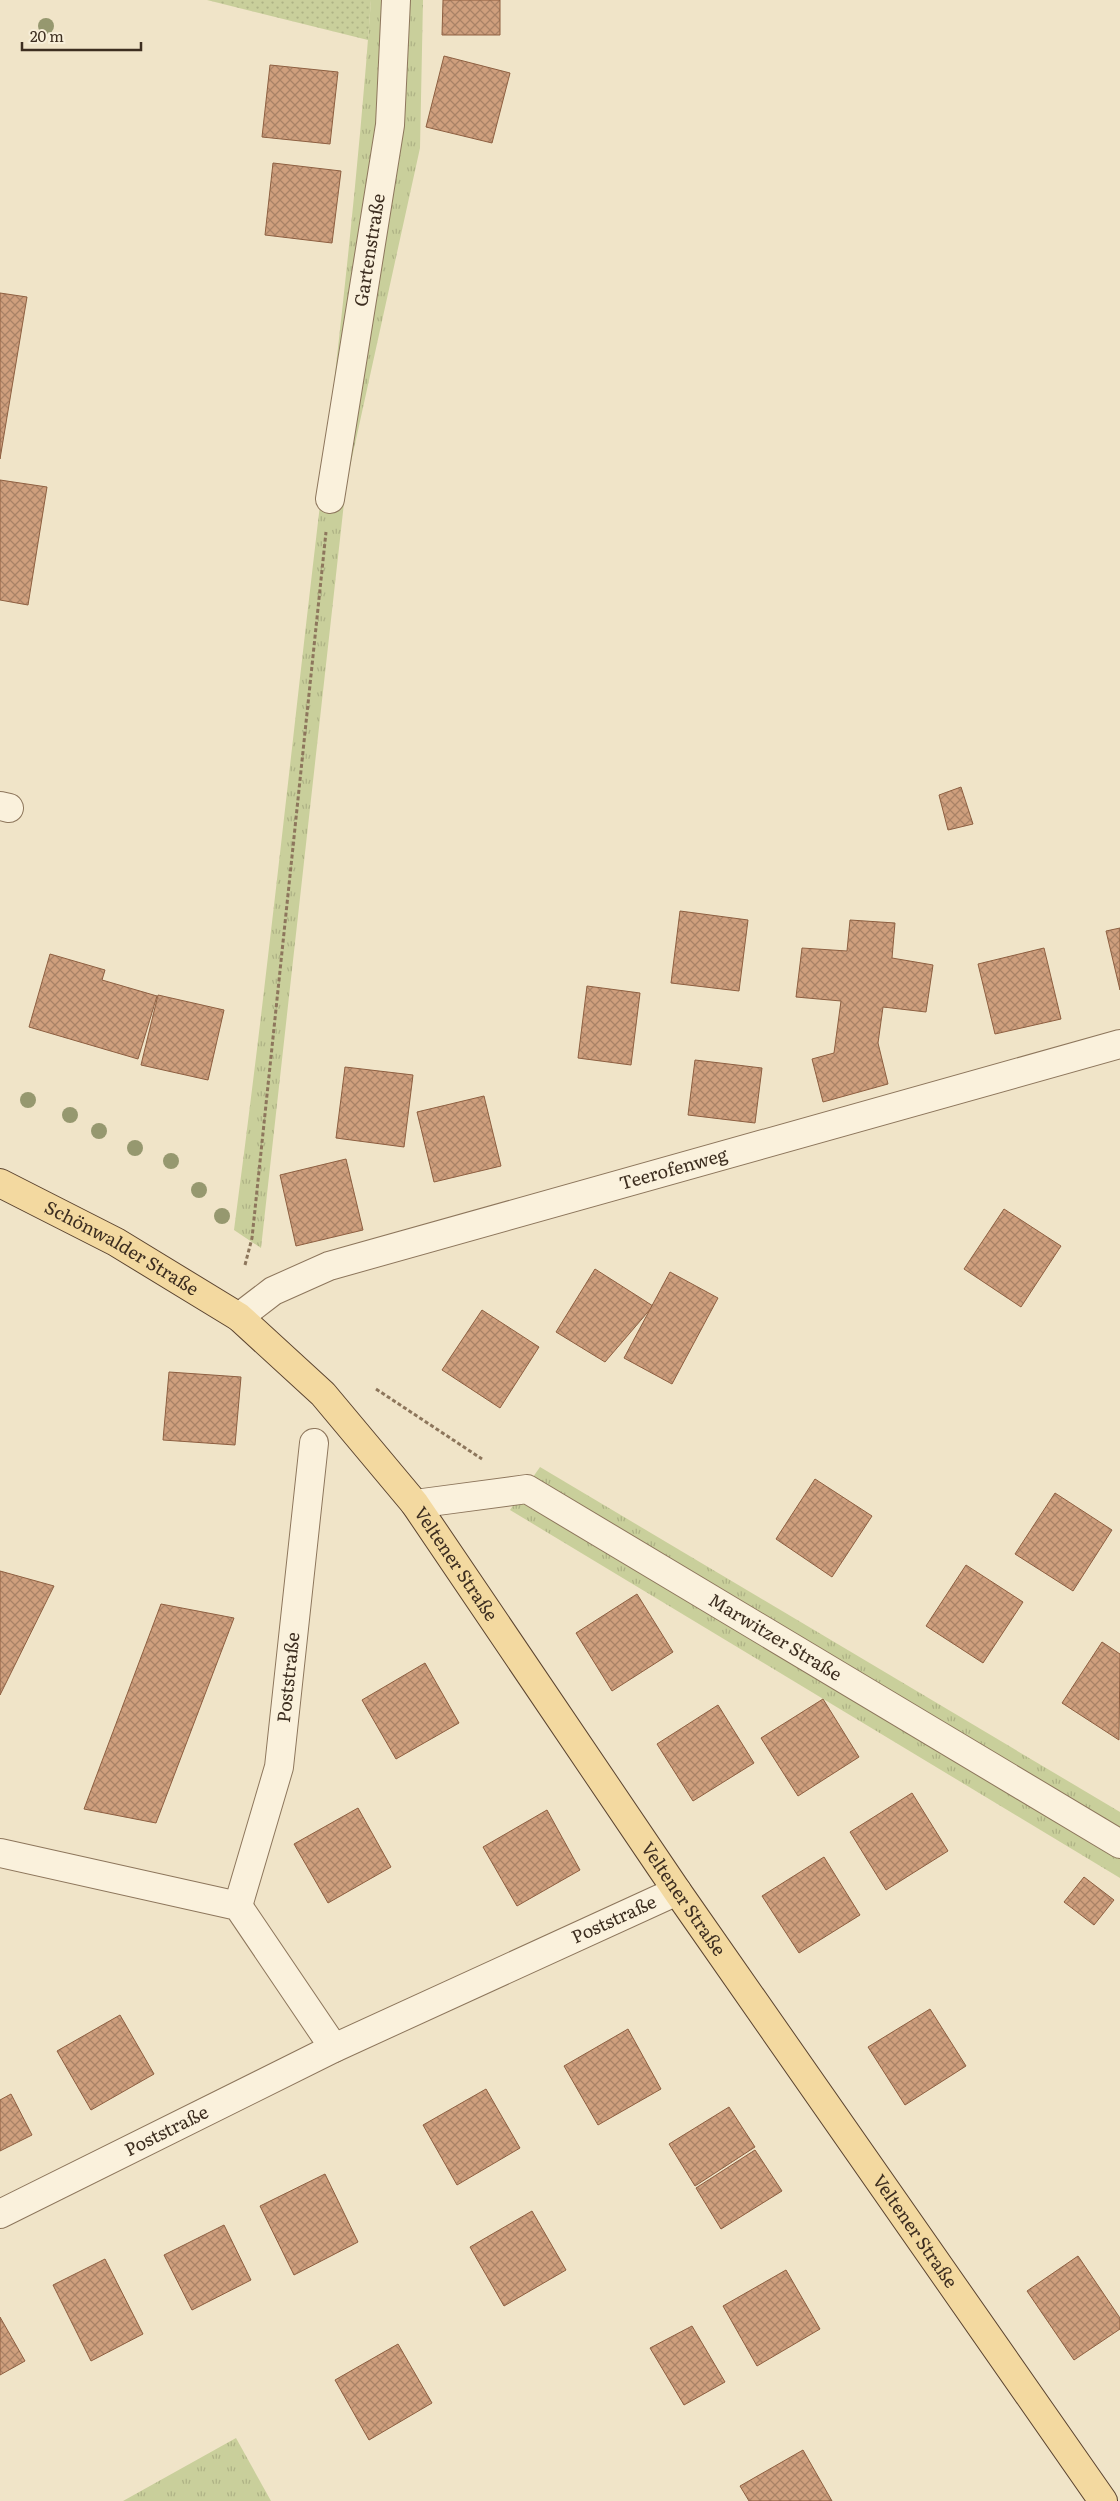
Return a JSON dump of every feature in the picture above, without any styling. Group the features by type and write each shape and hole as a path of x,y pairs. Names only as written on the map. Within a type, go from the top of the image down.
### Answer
{"main road":[{"name":"Schönwalder Straße","path":"0,1183 116,1242 239,1317"},
{"name":"Veltener Straße","path":"239,1317 323,1394 415,1504 677,1891 1103,2501"}],"street":[{"name":"Gartenstraße","path":"330,499 390,125 396,0"},
{"name":"Teerofenweg","path":"239,1317 273,1291 329,1266 1120,1044"},
{"name":"Poststraße","path":"238,1906 279,1767 314,1443"},
{"path":"415,1504 527,1489"},
{"name":"Marwitzer Straße","path":"527,1489 1120,1844"},
{"path":"0,1852 238,1906 334,2048"},
{"name":"Poststraße","path":"0,2214 334,2048 677,1891"}],"path":[{"path":"245,1264 252,1238 330,499"},
{"path":"376,1389 527,1489"}],"green space":[{"path":"207,0 371,0 368,40"},
{"path":"371,0 423,0 420,148 346,485 261,1248 234,1230 272,927 342,313 358,157"},
{"path":"540,1467 1120,1812 1120,1878 510,1510"},
{"path":"236,2438 271,2501 123,2501"}],"building":[{"path":"443,0 500,0 500,35 442,35"},
{"path":"444,56 510,73 492,143 426,127"},
{"path":"270,65 338,72 330,144 262,137"},
{"path":"273,163 341,171 332,243 265,235"},
{"path":"0,293 27,297 0,459"},
{"path":"0,480 47,487 28,605 0,600"},
{"path":"961,787 973,824 948,830 939,795"},
{"path":"680,911 748,920 739,991 671,983"},
{"path":"850,920 895,923 892,958 933,965 926,1012 883,1007 878,1043 888,1084 823,1102 812,1059 834,1053 841,1001 796,997 802,948 847,951"},
{"path":"1120,928 1120,990 1106,931"},
{"path":"1044,948 1061,1019 995,1034 978,964"},
{"path":"50,954 105,970 102,980 157,996 138,1059 29,1027"},
{"path":"587,986 640,993 631,1065 578,1058"},
{"path":"158,995 224,1010 208,1080 141,1065"},
{"path":"695,1060 762,1068 755,1123 688,1115"},
{"path":"345,1067 413,1075 404,1147 336,1138"},
{"path":"484,1096 501,1166 434,1182 417,1112"},
{"path":"346,1159 363,1230 296,1246 280,1175"},
{"path":"1004,1209 1061,1246 1021,1307 964,1269"},
{"path":"595,1269 653,1306 605,1362 556,1332"},
{"path":"670,1272 718,1298 672,1384 624,1358"},
{"path":"482,1310 539,1347 500,1408 442,1370"},
{"path":"169,1372 241,1377 235,1445 163,1440"},
{"path":"815,1479 872,1516 832,1577 776,1539"},
{"path":"1055,1493 1112,1530 1073,1591 1015,1554"},
{"path":"966,1565 1023,1602 983,1663 926,1626"},
{"path":"0,1571 54,1586 0,1695"},
{"path":"637,1594 673,1652 612,1691 576,1633"},
{"path":"161,1604 234,1618 156,1823 84,1809"},
{"path":"1102,1642 1120,1654 1119,1740 1062,1703"},
{"path":"425,1663 459,1723 396,1759 362,1700"},
{"path":"823,1699 859,1757 798,1796 761,1738"},
{"path":"718,1705 754,1763 693,1801 657,1744"},
{"path":"912,1793 948,1851 886,1890 850,1832"},
{"path":"358,1808 391,1867 328,1903 294,1844"},
{"path":"547,1810 580,1870 517,1906 483,1847"},
{"path":"824,1857 860,1915 799,1953 762,1896"},
{"path":"1084,1877 1114,1900 1094,1925 1064,1902"},
{"path":"930,2009 966,2066 905,2105 868,2047"},
{"path":"120,2015 154,2074 91,2110 57,2051"},
{"path":"628,2029 661,2089 598,2125 564,2066"},
{"path":"486,2089 520,2148 457,2185 423,2125"},
{"path":"11,2094 32,2135 0,2151 0,2100"},
{"path":"729,2107 755,2147 695,2186 669,2144"},
{"path":"755,2150 782,2191 721,2229 696,2188"},
{"path":"325,2174 358,2242 294,2275 260,2206"},
{"path":"532,2211 566,2270 504,2306 470,2247"},
{"path":"224,2225 251,2280 192,2310 164,2255"},
{"path":"1078,2256 1120,2318 1120,2329 1074,2360 1027,2291"},
{"path":"105,2259 143,2334 91,2361 53,2285"},
{"path":"786,2270 820,2329 757,2366 723,2306"},
{"path":"0,2317 25,2361 0,2375"},
{"path":"692,2326 725,2382 684,2405 650,2348"},
{"path":"398,2344 432,2403 369,2440 335,2380"},
{"path":"803,2450 832,2501 749,2501 740,2486"}]}
